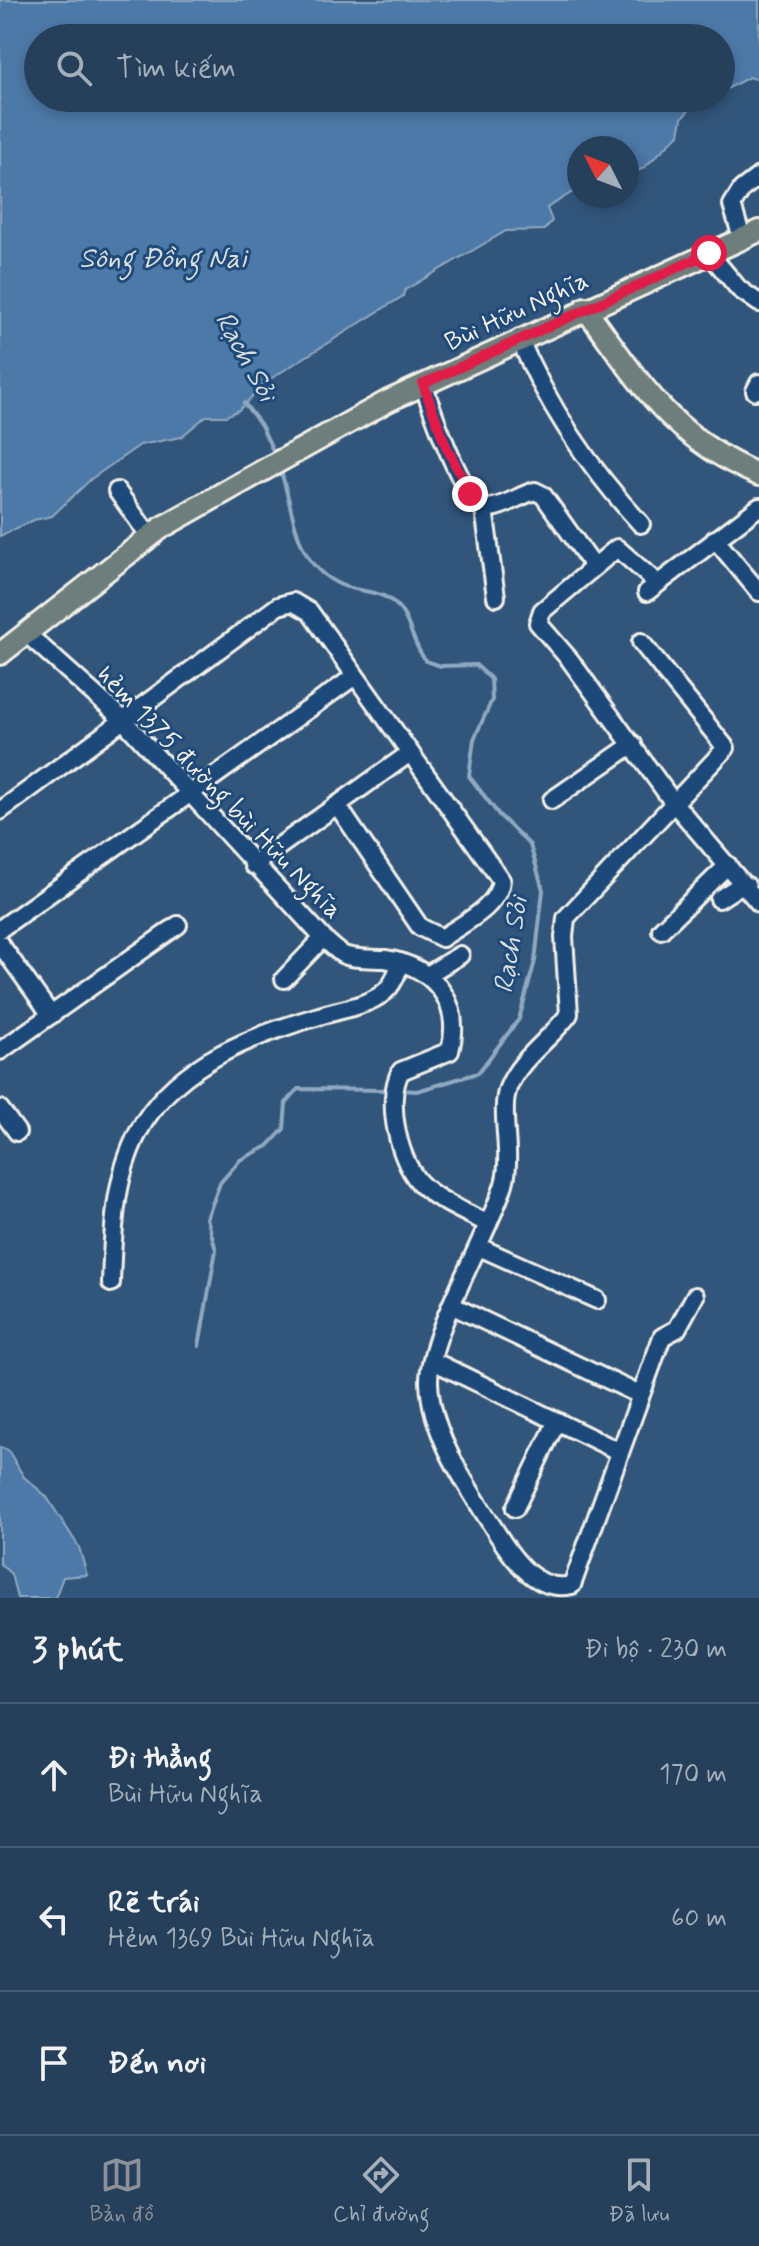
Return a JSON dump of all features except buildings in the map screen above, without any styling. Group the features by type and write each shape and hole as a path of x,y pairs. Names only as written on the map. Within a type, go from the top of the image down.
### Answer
{"main road":[{"name":"Bùi Hữu Nghĩa","path":"0,654 150,537 244,481 423,384 750,235"},
{"path":"585,308 641,384 691,438 715,455 759,475"}],"street":[{"path":"750,235 732,205 742,189 759,176"},
{"path":"709,253 726,277 759,303"},
{"path":"519,338 549,405 585,457 641,524"},
{"path":"423,384 452,458 470,494 484,509 496,597"},
{"path":"117,491 150,537"},
{"path":"484,509 535,491 543,495 594,567"},
{"path":"759,507 652,587 617,548 538,617 540,630 570,660 673,802 759,903"},
{"path":"715,539 759,592"},
{"path":"0,811 278,606 293,602 310,612 501,880 501,892 493,902 442,938 420,927 337,805"},
{"name":"hẻm 1375 đường bùi Hữu Nghĩa","path":"27,634 122,719 253,865 344,956 394,961 429,974"},
{"path":"641,642 726,748 566,918 564,937 569,1014 516,1071 506,1091 509,1167 453,1306 429,1379 432,1403 461,1474 504,1545 523,1569 549,1587 572,1585 618,1451 662,1337 677,1329 695,1296"},
{"path":"0,929 355,676"},
{"path":"552,800 633,744"},
{"path":"253,865 410,753"},
{"path":"661,930 728,865"},
{"path":"719,899 739,886 747,886"},
{"path":"0,1051 178,925"},
{"path":"284,979 323,938"},
{"path":"0,944 51,1015"},
{"path":"460,955 429,974 448,998 453,1040 450,1051 435,1060 407,1067 396,1080 391,1106 415,1177 424,1188 488,1224"},
{"path":"111,1283 116,1197 124,1170 145,1122 175,1085 259,1034 381,995 397,974 394,961"},
{"path":"0,1109 17,1132"},
{"path":"479,1247 597,1300"},
{"path":"453,1306 640,1395"},
{"path":"433,1361 618,1451"},
{"path":"515,1508 557,1421"}],"water":[{"name":"Sông Đồng Nai","path":"0,0 759,0 759,80 749,77 735,84 735,24 24,24 24,112 687,112 682,118 679,134 639,170 639,136 567,136 567,196 547,208 552,221 544,230 506,231 405,290 403,296 267,381 239,410 226,416 206,416 181,437 140,445 91,479 52,516 34,520 0,536"},
{"path":"0,1447 8,1450 24,1477 46,1496 79,1547 87,1575 63,1577 55,1598 17,1598 11,1574 0,1564"}],"waterway":[{"name":"Rạch Sỏi","path":"244,403 261,425 276,457"},
{"name":"Rạch Sỏi","path":"280,469 298,536 313,564 325,576 341,585 381,595 393,602 404,615 426,661 441,666 476,665 491,679 492,700 474,739 469,776 499,815 530,845 543,890 535,961 519,1019 478,1073 417,1091 398,1090"},
{"name":"Rạch Sỏi","path":"199,1346 216,1250 207,1218 220,1183 240,1160 268,1146 284,1129 286,1103 298,1089 389,1090"}],"route":[{"path":"470,494 446,446 423,384 709,253"}]}
